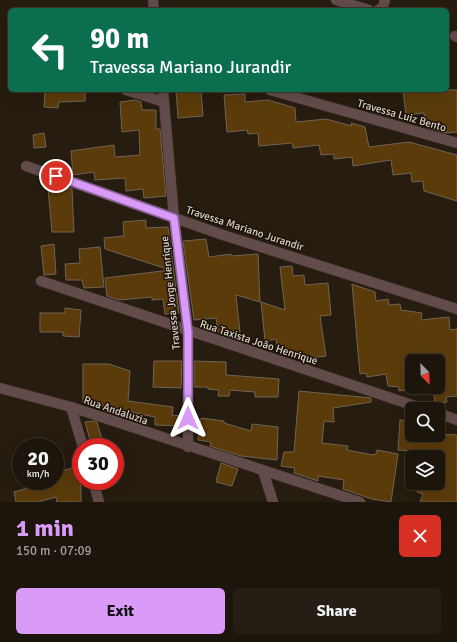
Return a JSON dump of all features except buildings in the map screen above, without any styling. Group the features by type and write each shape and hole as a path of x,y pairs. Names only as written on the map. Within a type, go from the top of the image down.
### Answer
{"street":[{"path":"336,0 362,8"},
{"path":"132,92 164,102"},
{"name":"Travessa Jorge Henrique","path":"163,92 174,218 188,332 188,447"},
{"name":"Travessa Luiz Bento","path":"277,92 457,144"},
{"name":"Travessa Mariano Jurandir","path":"26,166 174,218 457,309"},
{"name":"Rua Taxista João Henrique","path":"41,281 188,332 405,403"},
{"name":"Rua Andaluzia","path":"0,388 71,407 188,447 360,502"},
{"path":"71,407 80,438"},
{"path":"445,416 457,420"},
{"path":"263,471 273,502"},
{"path":"96,490 99,502"}],"route":[{"path":"56,176 174,218 188,332 188,418"}]}
